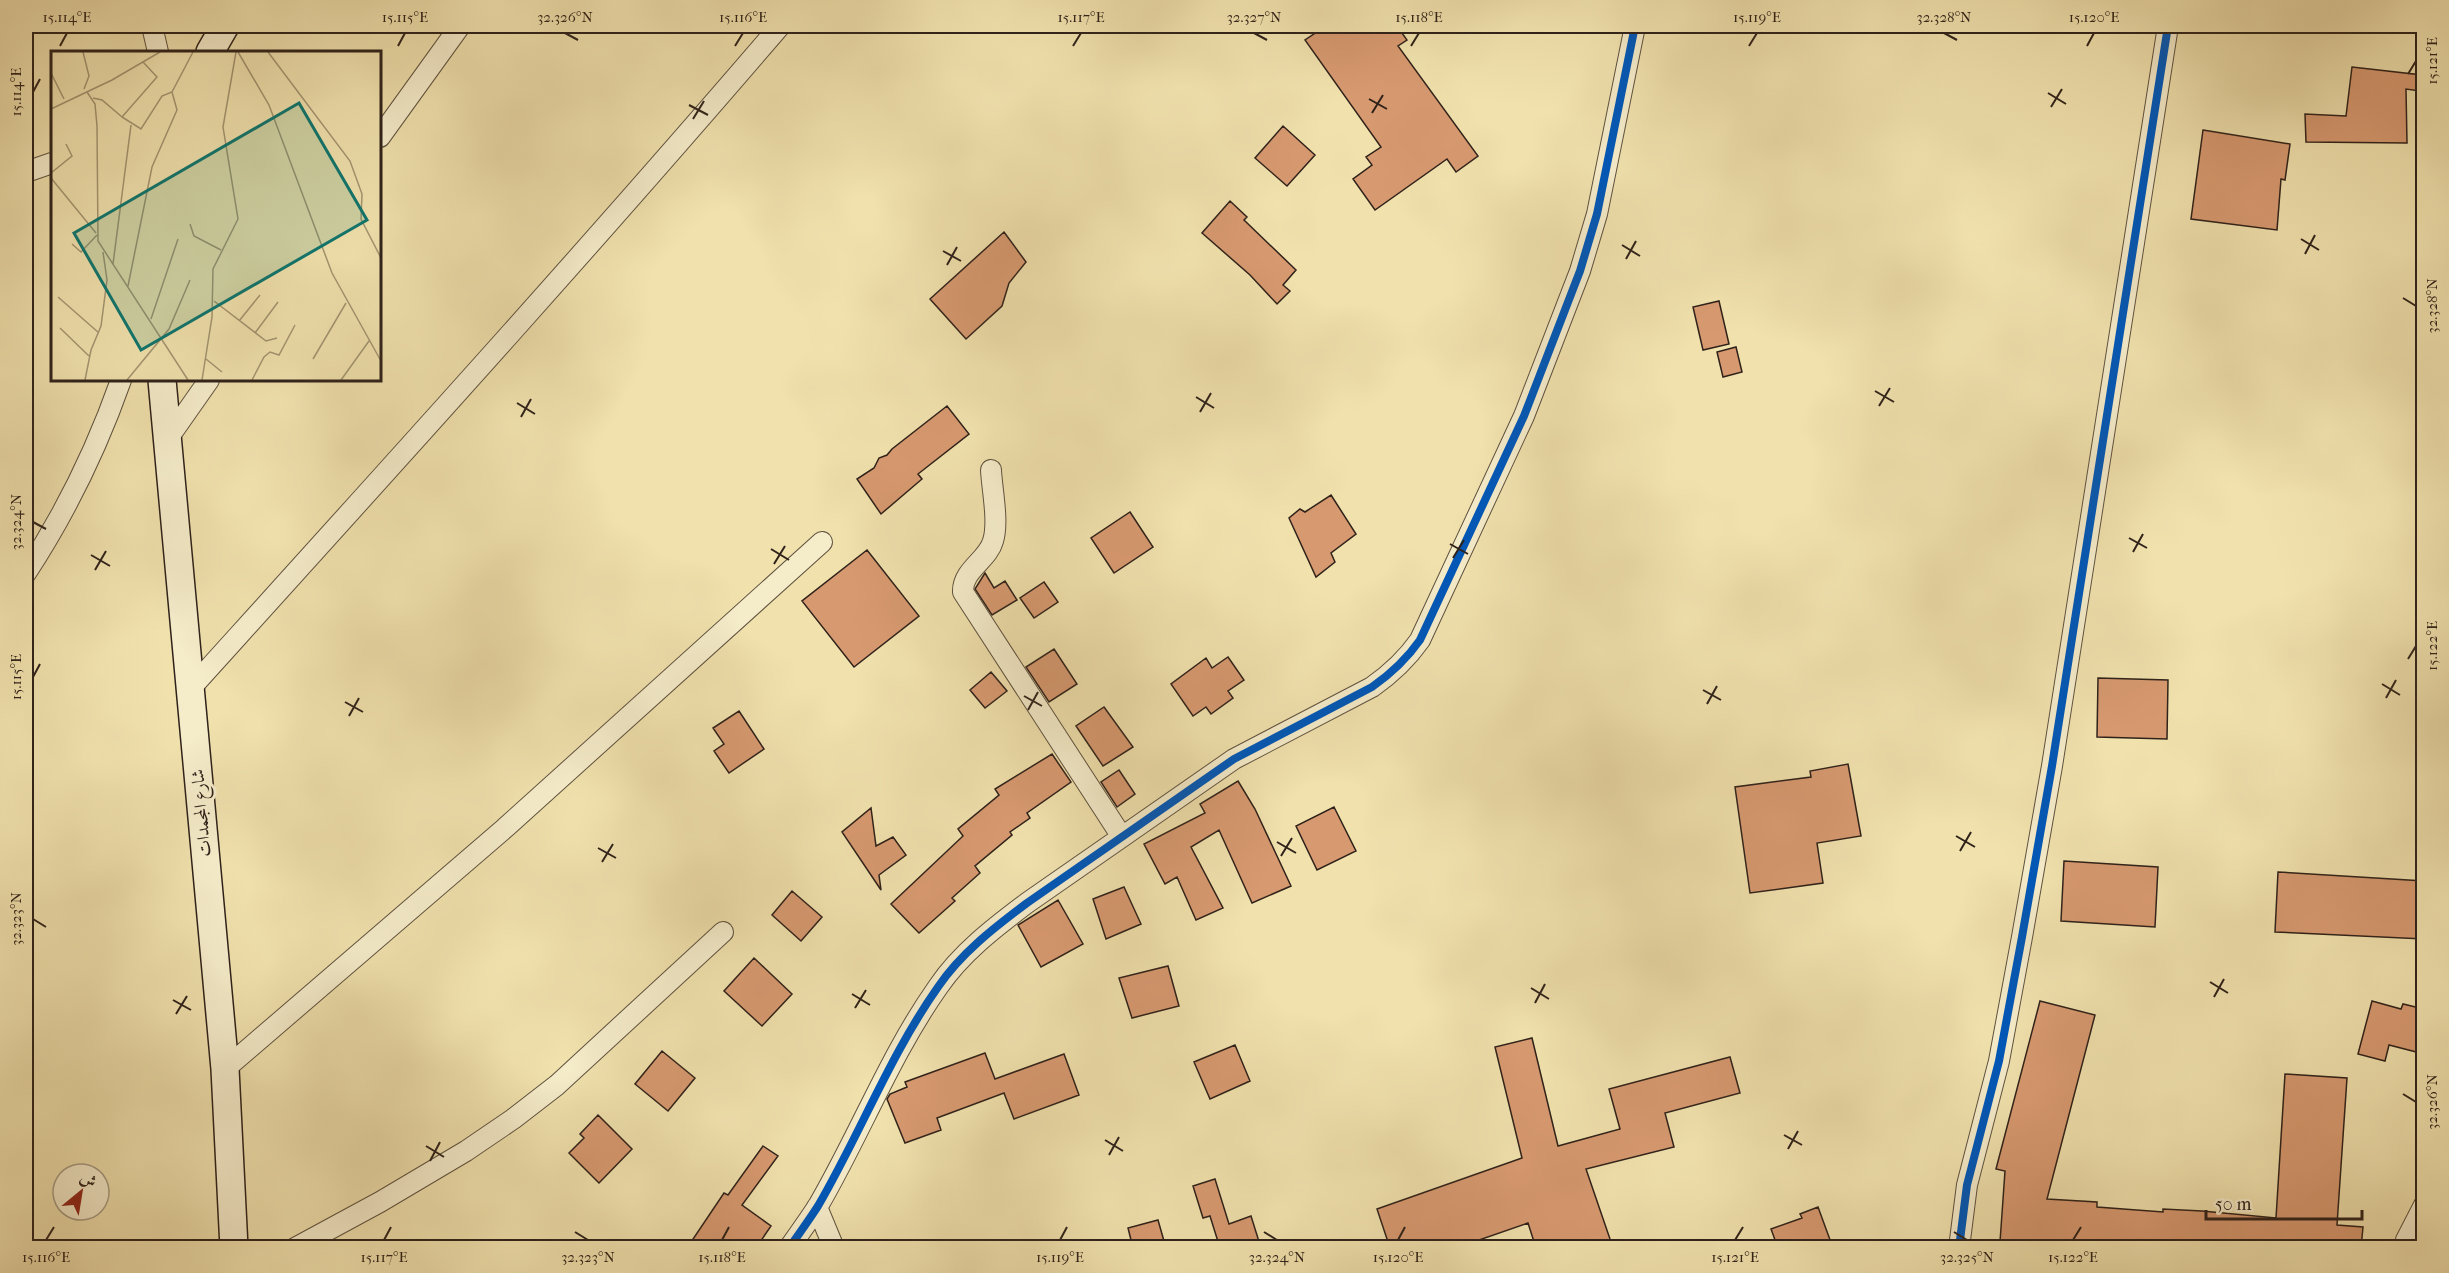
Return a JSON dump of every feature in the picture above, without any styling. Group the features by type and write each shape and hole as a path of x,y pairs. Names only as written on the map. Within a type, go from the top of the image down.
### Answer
{"main road":[{"path":"211,51 225,26"},
{"name":"شارع المجمدات","path":"162,381 225,1069 234,1248"}],"street":[{"path":"152,26 158,51"},
{"path":"381,136 460,26"},
{"path":"191,688 512,332 780,26"},
{"path":"789,1248 817,1207 898,1054 939,985 968,952 994,927 1234,759 1372,687 1406,659 1420,640 1524,416 1580,271 1597,214 1635,26"},
{"path":"1959,1248 1967,1185 1999,1061 2022,938 2168,26"},
{"path":"26,172 51,163"},
{"path":"26,573 70,499 91,457 121,381"},
{"path":"169,437 208,381"},
{"path":"991,470 995,520 993,542 965,579 963,592 1122,837"},
{"path":"225,1069 505,828 822,542"},
{"path":"295,1248 380,1202 466,1151 513,1119 557,1085 723,932"},
{"path":"2405,1248 2406,1240 2424,1205"},
{"path":"817,1207 834,1248"}],"building":[{"path":"1326,26 1397,26 1407,40 1398,46 1478,156 1456,172 1447,159 1375,210 1353,179 1372,165 1366,157 1381,147 1305,40"},
{"path":"2352,67 2422,75 2420,91 2406,89 2407,143 2306,142 2305,114 2346,116"},
{"path":"1283,126 1315,155 1287,186 1255,158"},
{"path":"2203,130 2290,144 2285,180 2281,179 2277,230 2191,219"},
{"path":"1230,201 1247,217 1244,220 1296,270 1283,285 1290,291 1277,304 1250,275 1202,233"},
{"path":"1004,232 1026,262 1009,283 1002,306 966,339 930,299"},
{"path":"1719,301 1729,344 1703,350 1693,307"},
{"path":"1736,347 1742,372 1723,377 1717,352"},
{"path":"947,406 969,434 918,474 922,479 881,514 857,479 874,468 879,458 887,455"},
{"path":"1331,495 1356,534 1331,553 1335,562 1316,577 1289,518 1300,509 1305,512"},
{"path":"1130,512 1153,547 1114,573 1091,538"},
{"path":"867,550 919,616 854,667 802,601"},
{"path":"985,573 994,588 1005,581 1017,600 992,615 975,589"},
{"path":"1044,582 1058,602 1034,618 1020,598"},
{"path":"1054,649 1077,684 1049,702 1026,667"},
{"path":"1228,657 1244,680 1228,691 1233,698 1211,714 1206,707 1193,716 1171,684 1206,658 1212,668"},
{"path":"991,672 1007,691 985,708 970,690"},
{"path":"2098,678 2168,680 2167,739 2097,737"},
{"path":"1104,707 1133,747 1103,766 1076,726"},
{"path":"739,711 764,749 729,773 714,751 724,744 713,728"},
{"path":"1052,754 1071,782 1027,813 1030,818 1010,832 1012,835 975,866 980,873 952,898 955,901 919,933 891,904 963,836 958,829 999,795 995,789"},
{"path":"1848,764 1861,836 1817,843 1823,883 1750,893 1735,787 1811,777 1810,771"},
{"path":"1119,770 1135,794 1117,807 1101,782"},
{"path":"1238,781 1255,809 1291,886 1252,903 1219,830 1191,847 1223,908 1196,920 1177,877 1165,884 1144,844 1205,813 1200,804"},
{"path":"1334,807 1356,851 1317,870 1296,826"},
{"path":"871,808 876,846 893,837 906,855 879,875 881,890 842,832"},
{"path":"2064,861 2158,867 2155,927 2061,921"},
{"path":"2278,872 2424,881 2424,939 2275,932"},
{"path":"1124,887 1141,924 1106,939 1093,899"},
{"path":"792,891 822,917 801,941 772,915"},
{"path":"1058,900 1083,944 1041,967 1018,925"},
{"path":"754,958 792,994 762,1026 724,991"},
{"path":"1168,966 1179,1006 1132,1018 1119,978"},
{"path":"2040,1001 2095,1015 2047,1199 2097,1202 2097,1207 2163,1212 2163,1209 2202,1211 2276,1218 2285,1074 2347,1078 2337,1225 2363,1227 2361,1248 2081,1248 2000,1242 2005,1171 1996,1169"},
{"path":"2372,1001 2401,1009 2403,1004 2424,1009 2424,1054 2389,1045 2385,1061 2358,1054"},
{"path":"1532,1038 1558,1146 1620,1129 1609,1089 1730,1057 1740,1093 1665,1113 1674,1147 1586,1169 1610,1239 1585,1248 1536,1248 1528,1223 1456,1248 1390,1248 1377,1209 1522,1158 1495,1047"},
{"path":"1235,1045 1250,1081 1210,1099 1194,1062"},
{"path":"662,1051 695,1078 668,1111 635,1084"},
{"path":"985,1053 995,1079 1064,1054 1079,1095 1014,1119 1004,1093 937,1118 941,1130 905,1143 887,1099 890,1094 907,1087 905,1082"},
{"path":"598,1115 632,1149 599,1183 569,1153 584,1138 580,1134"},
{"path":"763,1146 778,1156 742,1205 771,1226 756,1248 687,1248 724,1193 728,1195"},
{"path":"1215,1179 1229,1224 1251,1216 1261,1248 1220,1248 1210,1216 1203,1218 1193,1186"},
{"path":"1818,1207 1833,1248 1778,1248 1771,1229 1802,1218 1800,1214"},
{"path":"1158,1220 1166,1248 1133,1248 1128,1228"}],"cycle path":[{"path":"789,1248 818,1206 890,1067 921,1013 947,975 968,952 1027,903 1234,759 1372,687 1398,666 1420,640 1524,416 1580,271 1597,214 1635,26"},
{"path":"1959,1248 1967,1185 1999,1061 2052,766 2168,26"}]}
